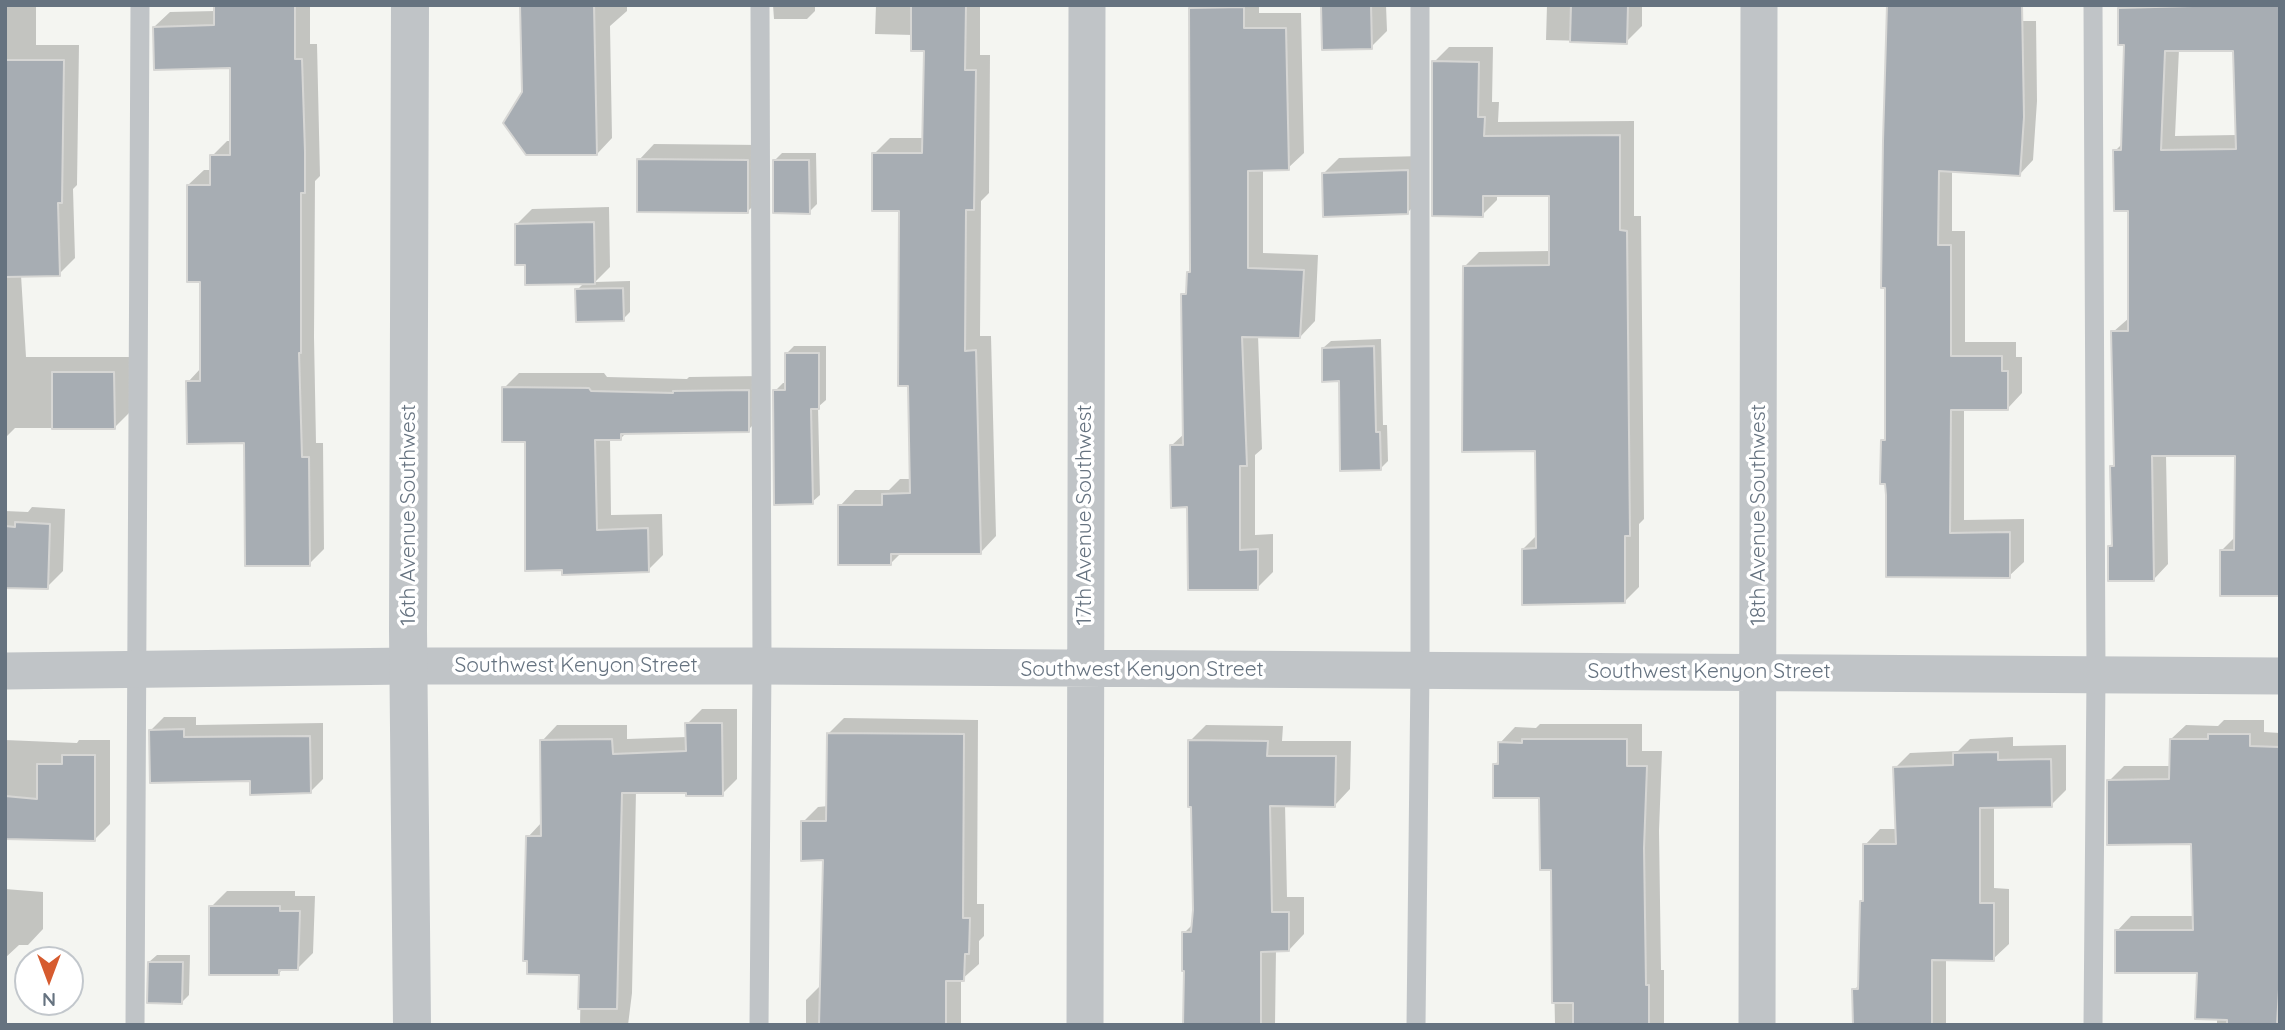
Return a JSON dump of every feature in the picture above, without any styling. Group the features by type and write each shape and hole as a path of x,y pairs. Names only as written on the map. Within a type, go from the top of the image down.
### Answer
{"street":[{"name":"16th Avenue Southwest","path":"410,5 409,666 412,1025"},
{"name":"17th Avenue Southwest","path":"1085,1025 1087,5"},
{"name":"18th Avenue Southwest","path":"1757,1025 1759,5"},
{"name":"Southwest Kenyon Street","path":"5,671 409,666 762,666 2280,676"}],"lane":[{"path":"135,1025 140,5"},
{"path":"759,1025 762,666 760,5"},
{"path":"1416,1025 1420,671 1420,5"},
{"path":"2093,5 2096,676 2093,1025"}],"building":[{"path":"214,5 295,5 295,59 302,59 305,152 305,193 301,193 299,353 302,457 309,457 310,566 245,566 244,443 187,444 186,381 200,381 200,282 187,282 187,185 210,185 210,155 230,155 230,68 154,70 153,27 214,25"},
{"path":"520,5 594,5 597,155 526,155 503,123 522,92"},
{"path":"911,5 966,5 965,70 976,70 974,210 966,210 965,351 976,350 981,554 891,554 891,565 838,565 838,505 882,505 882,494 910,493 908,386 898,386 899,211 872,211 872,153 922,153 924,51 911,51"},
{"path":"1321,5 1371,5 1372,49 1322,50"},
{"path":"1571,5 1628,5 1627,44 1570,42"},
{"path":"1887,5 2022,5 2024,117 2020,176 1939,171 1938,245 1951,245 1951,356 2002,356 2002,371 2008,371 2008,410 1951,410 1950,533 2010,532 2010,578 1886,577 1886,495 1885,484 1880,484 1881,440 1885,440 1885,288 1881,288"},
{"path":"2280,5 2280,596 2220,596 2220,550 2234,550 2235,456 2152,456 2154,581 2108,581 2108,546 2112,546 2110,466 2114,466 2111,331 2128,331 2128,211 2114,211 2113,150 2121,150 2124,45 2118,45 2118,8","holes":["2165,51 2233,51 2236,149 2161,150"]},
{"path":"1244,7 1244,28 1286,28 1289,170 1248,171 1248,268 1304,270 1300,338 1242,337 1247,466 1240,466 1240,550 1258,549 1258,590 1188,590 1187,507 1171,508 1170,445 1183,445 1181,294 1186,294 1187,272 1190,272 1189,8"},
{"path":"5,60 64,60 62,203 58,203 60,276 5,277"},
{"path":"1432,61 1479,62 1478,117 1485,117 1484,136 1620,135 1620,230 1627,231 1630,536 1625,536 1625,603 1522,605 1522,549 1536,548 1535,451 1462,452 1463,266 1549,265 1549,196 1483,196 1483,217 1432,216"},
{"path":"637,159 748,160 748,213 637,212"},
{"path":"773,160 809,160 810,214 773,213"},
{"path":"1408,170 1408,214 1323,217 1322,173"},
{"path":"594,222 595,284 525,285 525,265 515,265 515,224"},
{"path":"623,288 624,321 576,322 575,289"},
{"path":"1374,346 1376,432 1380,432 1381,470 1340,471 1339,381 1322,382 1322,348"},
{"path":"785,353 819,353 819,409 811,409 813,504 774,505 773,390 785,390"},
{"path":"52,372 114,372 115,429 52,429"},
{"path":"502,387 673,393 749,390 749,432 621,434 621,440 595,440 597,530 648,528 649,572 562,575 562,570 525,571 525,442 502,442"},
{"path":"15,522 50,524 48,589 5,588 5,526 15,527"},
{"path":"685,723 722,723 723,796 622,793 617,1009 578,1009 579,975 527,974 527,961 523,961 526,836 541,836 540,740 612,739 613,754 686,751"},
{"path":"184,729 184,737 310,736 311,793 250,795 250,781 150,783 149,730"},
{"path":"827,733 964,734 963,918 970,918 969,954 965,954 964,981 946,981 946,1025 819,1025 823,860 801,861 801,821 826,821"},
{"path":"2208,734 2250,734 2250,746 2279,747 2280,971 2277,1025 2227,1025 2227,1020 2195,1019 2197,973 2115,973 2115,930 2193,930 2191,844 2107,845 2107,780 2169,779 2170,739 2208,739"},
{"path":"1522,739 1627,739 1627,766 1647,766 1644,848 1649,1025 1573,1025 1573,1003 1552,1003 1551,870 1540,870 1539,798 1493,798 1493,764 1498,764 1498,742 1522,743"},
{"path":"1188,740 1268,741 1267,756 1336,756 1335,807 1270,806 1272,912 1289,912 1289,951 1261,952 1261,1025 1183,1025 1182,932 1191,932 1193,910"},
{"path":"1998,752 1998,760 2051,759 2052,807 1980,808 1980,903 1994,903 1994,961 1932,960 1932,1025 1853,1025 1852,989 1858,989 1860,901 1863,901 1863,844 1896,844 1893,767 1953,765 1953,753"},
{"path":"62,755 95,755 95,841 5,839 5,796 37,799 37,764 62,764"},
{"path":"209,906 280,906 280,911 300,911 298,970 279,970 279,975 209,975"},
{"path":"148,962 183,962 182,1004 147,1003"}]}
